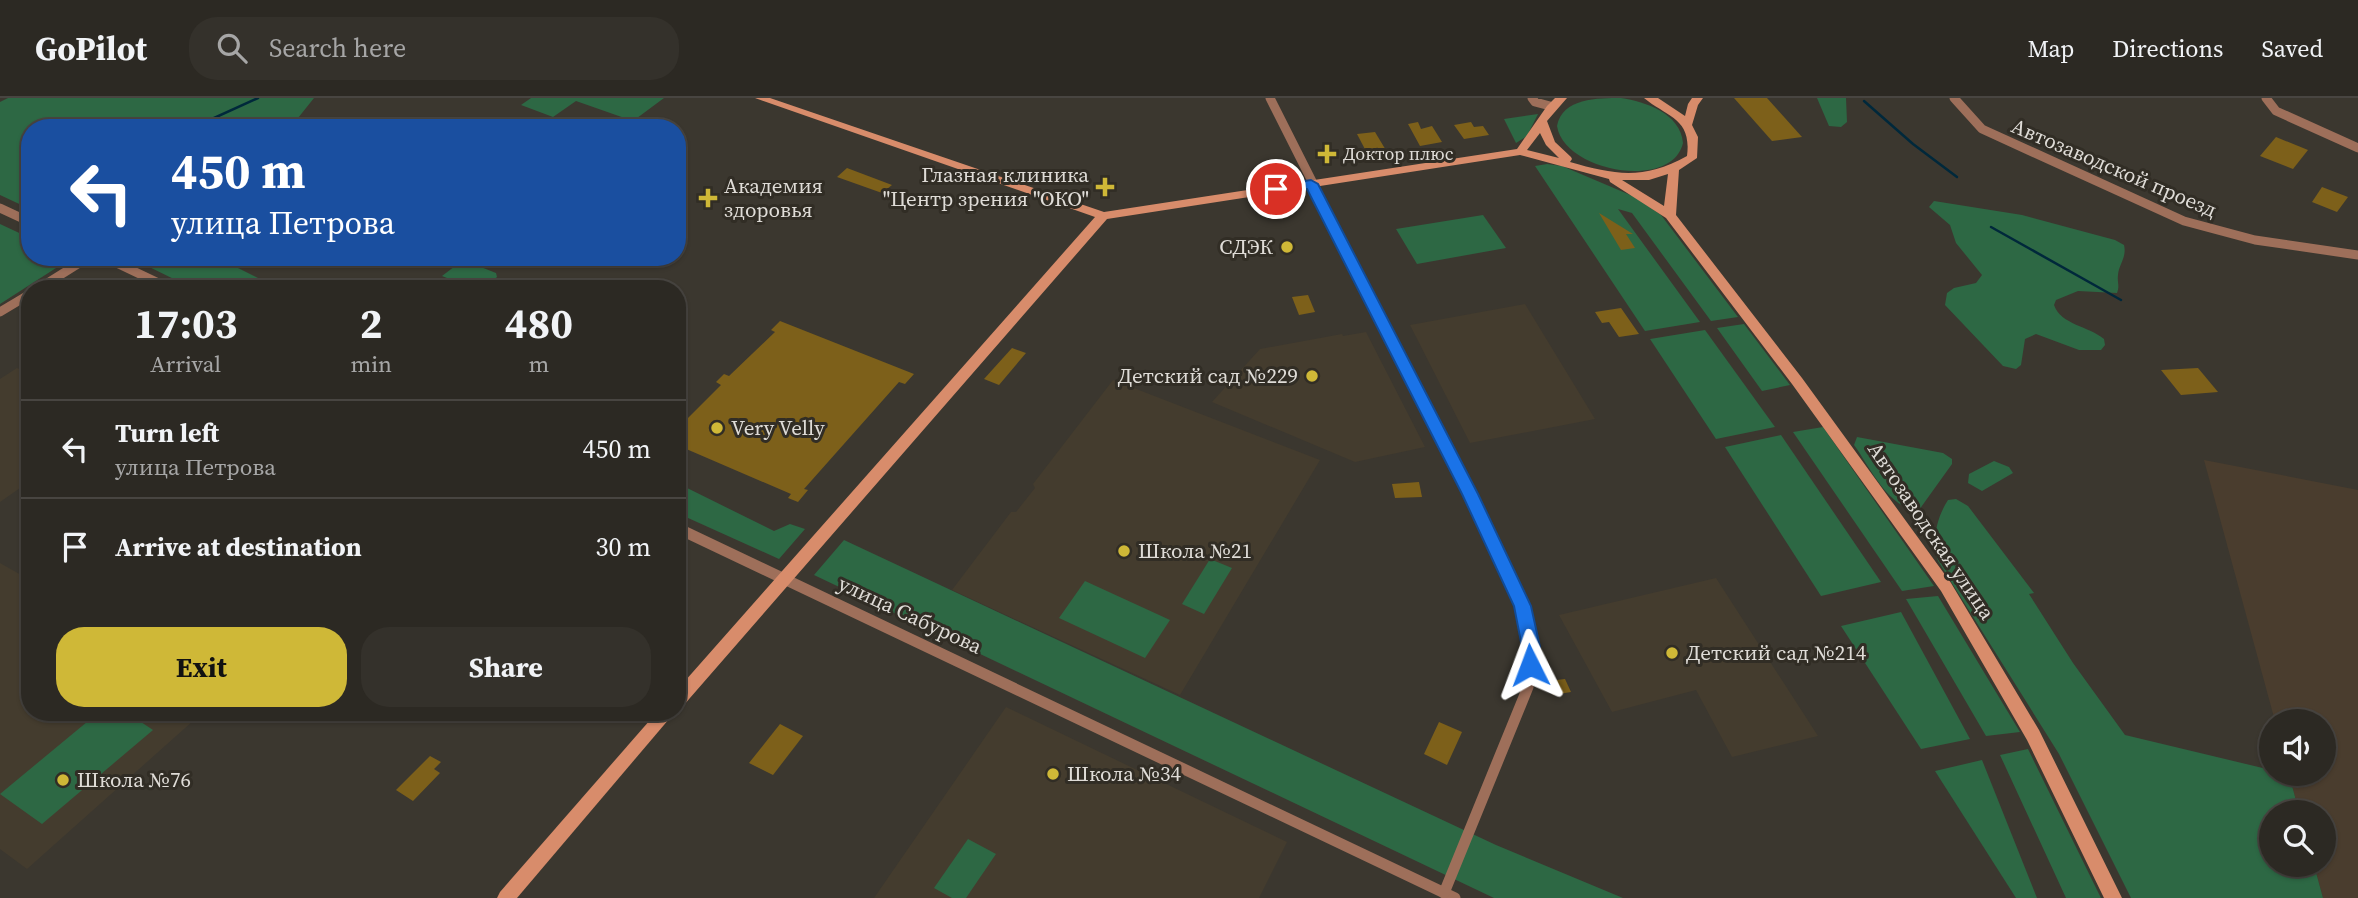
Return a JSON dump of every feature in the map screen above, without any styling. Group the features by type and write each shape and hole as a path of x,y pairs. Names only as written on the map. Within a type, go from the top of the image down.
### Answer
{"main road":[{"path":"760,98 1103,216 1520,152 1577,165 1607,176 1670,215"},
{"path":"1520,152 1534,138 1550,106 1561,98"},
{"path":"1607,176 1656,176 1674,171 1692,158 1694,137 1688,124 1676,112 1649,98"},
{"path":"1688,124 1693,104 1698,98"},
{"path":"1543,122 1544,133 1550,145 1577,165"},
{"path":"1670,215 1674,171"},
{"name":"Автозаводская улица","path":"1670,215 1797,381 1947,587 2032,735 2113,898"},
{"path":"686,691 1103,216"},
{"path":"506,898 659,721"}],"street":[{"path":"1270,98 1287,127 1311,184 1523,606 1531,647 1528,687 1450,895"},
{"path":"1532,98 1535,103 1550,106"},
{"name":"Автозаводской проезд","path":"1954,98 1989,132 2184,221 2255,240 2358,255"},
{"path":"2266,98 2276,111 2358,148"},
{"path":"0,208 21,218"},
{"path":"52,280 75,266"},
{"path":"123,266 152,280"},
{"path":"0,312 21,299"},
{"name":"улица Сабурова","path":"686,532 1450,895"}],"shaded area":[{"path":"1525,304 1595,419 1470,443 1410,325"},
{"name":"Детский сад №229","path":"1366,332 1425,447 1355,462 1212,402 1260,349"},
{"path":"17,368 21,370 21,487 0,502 0,379"},
{"name":"Школа №21","path":"1113,380 1320,460 1180,695 952,590 1011,512 1016,512 1035,488 1033,484"},
{"path":"2204,460 2358,490 2358,898 2323,898 2317,877 2336,877 2336,800 2296,800 2292,786 2336,786 2336,709 2272,709"},
{"name":"Школа №76","path":"0,563 21,575 21,721 193,721 27,869 0,849"},
{"name":"Детский сад №214","path":"1716,578 1818,736 1732,757 1696,690 1612,712 1559,615"},
{"name":"Школа №34","path":"1006,707 1287,842 1259,898 874,898"}],"green space":[{"path":"8,98 314,98 297,119 21,119 21,205 0,195 0,102"},
{"path":"531,98 664,98 636,119 627,119 576,101 553,117 521,105"},
{"path":"1621,98 1651,106 1676,124 1683,143 1675,158 1660,167 1640,171 1618,170 1578,155 1564,142 1557,126 1566,110 1582,102"},
{"path":"1817,98 1846,98 1847,122 1841,127 1829,126"},
{"path":"1538,114 1527,136 1516,143 1504,119"},
{"path":"1535,166 1562,166 1635,197 1661,215 1738,317 1711,321 1632,213 1618,209 1700,322 1645,331"},
{"path":"1934,201 2022,215 2115,240 2124,245 2117,293 2078,291 2056,300 2054,305 2063,317 2104,339 2105,345 2101,350 2079,350 2036,334 2025,339 2021,365 2016,369 2003,366 1945,305 1947,293 1954,288 1976,283 1982,275 1956,243 1950,225 1929,207"},
{"path":"1483,215 1506,248 1417,264 1396,229"},
{"path":"0,224 21,234 21,266 59,266 37,280 21,280 21,290 0,304"},
{"path":"147,266 234,266 262,280 176,280"},
{"path":"455,266 478,266 496,273 497,277 494,280 452,280 442,276"},
{"path":"1744,324 1790,385 1762,391 1717,328"},
{"path":"1705,330 1775,427 1716,439 1650,339"},
{"path":"1823,427 1934,586 1902,591 1793,432"},
{"path":"1781,435 1881,582 1821,596 1725,447"},
{"path":"1857,437 1943,453 1952,459 1952,464 1919,510 1908,508 1898,503 1881,486 1854,445"},
{"path":"1994,461 2009,467 2013,473 1982,491 1968,483 1969,474"},
{"path":"686,487 774,531 790,524 805,529 779,559 686,517"},
{"path":"1956,499 1968,506 2034,593 2029,594 2073,663 2125,735 2259,767 2259,786 2292,786 2296,800 2259,800 2259,877 2317,877 2323,898 2131,898 2059,754 1938,561 1935,537 1938,521 1948,500"},
{"path":"844,540 1496,845 1623,898 1494,898 814,575"},
{"path":"1210,559 1232,568 1204,614 1182,604"},
{"path":"1085,581 1170,620 1145,658 1059,618"},
{"path":"1938,596 2020,732 1986,736 1906,599"},
{"path":"1901,612 1970,739 1921,749 1841,626"},
{"path":"88,721 140,721 153,730 42,824 0,794"},
{"path":"2028,749 2101,898 2066,898 2000,755"},
{"path":"1982,760 2037,898 2016,898 1935,771"},
{"path":"968,839 996,854 966,898 952,898 934,888"}],"building":[{"path":"1734,98 1767,98 1802,137 1772,141"},
{"path":"1418,122 1421,129 1432,126 1442,142 1420,146 1408,124"},
{"path":"1471,122 1474,127 1483,126 1489,135 1464,139 1454,125"},
{"path":"1375,132 1387,152 1368,155 1357,134"},
{"path":"2276,137 2308,150 2293,169 2260,156"},
{"path":"847,168 892,185 882,193 837,177"},
{"path":"2322,187 2348,197 2337,212 2312,202"},
{"path":"1599,213 1633,234 1626,234 1635,248 1621,250"},
{"path":"1308,295 1315,312 1299,315 1292,297"},
{"path":"1621,308 1639,334 1619,337 1609,322 1602,323 1595,312"},
{"path":"780,321 914,374 905,384 899,382 804,489 808,490 798,502 788,498 791,494 686,449 686,420 721,385 716,382 724,374 729,376 775,332 771,330"},
{"path":"1012,348 1026,353 999,385 984,379"},
{"path":"2198,368 2218,392 2181,395 2161,370"},
{"path":"1419,482 1422,497 1395,498 1392,484"},
{"path":"1565,679 1571,692 1553,695 1548,681"},
{"path":"1439,722 1462,732 1447,765 1424,754"},
{"path":"780,724 803,736 773,775 749,763"},
{"path":"430,756 441,762 434,769 440,773 413,801 396,790"}],"waterway":[{"path":"212,119 258,98"},
{"path":"1864,101 1913,144 1957,177"},
{"path":"1991,227 2121,300"}],"place":[{"name":"Доктор плюс","path":"1327,154"},
{"name":"Глазная клиника \"Центр зрения \"ОКО\"","path":"1105,187"},
{"name":"Академия здоровья","path":"708,198"},
{"name":"СДЭК","path":"1287,247"},
{"name":"Детский сад №229","path":"1312,376"},
{"name":"Very Velly","path":"717,428"},
{"name":"Школа №21","path":"1124,551"},
{"name":"Детский сад №214","path":"1672,653"},
{"name":"Школа №34","path":"1053,774"},
{"name":"Школа №76","path":"63,780"}],"route":[{"path":"1276,189 1311,184 1330,219 1470,494 1523,606 1531,647 1530,665"}]}
